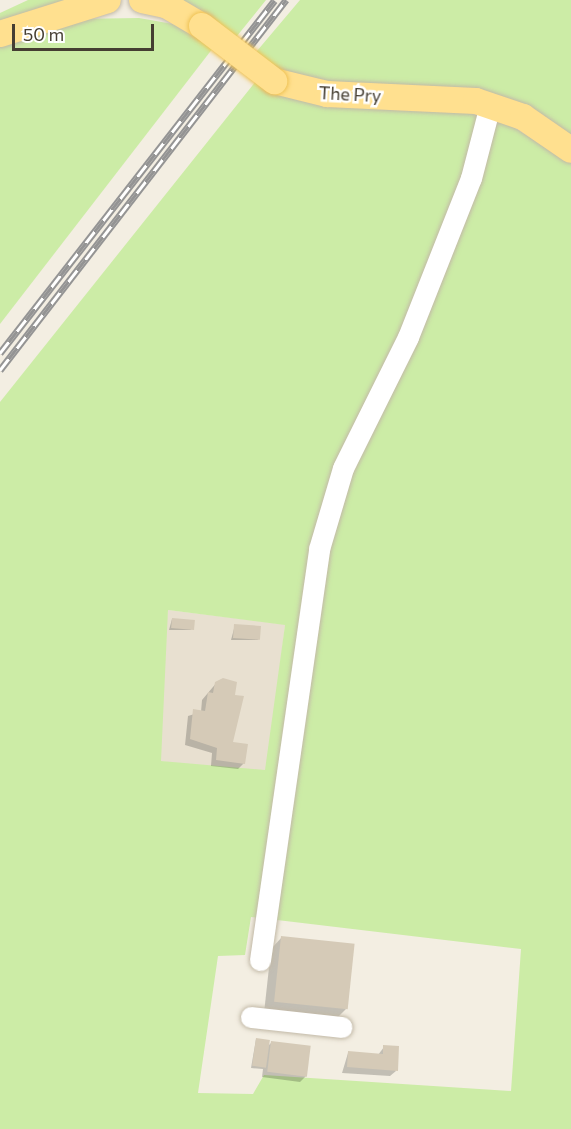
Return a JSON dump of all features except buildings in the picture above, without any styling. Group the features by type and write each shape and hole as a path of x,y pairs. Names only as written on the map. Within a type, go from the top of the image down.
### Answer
{"main road":[{"path":"0,34 108,0"},
{"name":"The Pry","path":"142,0 166,5 202,26 274,81 327,94 489,105 523,117 571,150"}],"lane":[{"path":"260,960 319,549 343,468 408,337 471,178 489,105"},
{"path":"251,1017 341,1027"}],"shaded area":[{"path":"168,610 285,624 267,774 150,760"}],"green space":[{"path":"28,0 81,0 0,29 0,13"},
{"path":"171,0 266,0 233,41 211,16 207,19"},
{"path":"300,0 571,0 571,140 559,131 305,80 251,58"},
{"path":"139,18 173,24 213,48 0,324 0,47 71,19"},
{"path":"256,81 469,113 510,125 571,163 571,1129 0,1129 0,402","holes":["168,610 285,625 265,770 161,761","251,917 521,949 511,1091 264,1075 253,1094 198,1093 218,956 245,955"]}],"railway":[{"path":"0,353 275,0"},
{"path":"0,370 286,0"}]}
